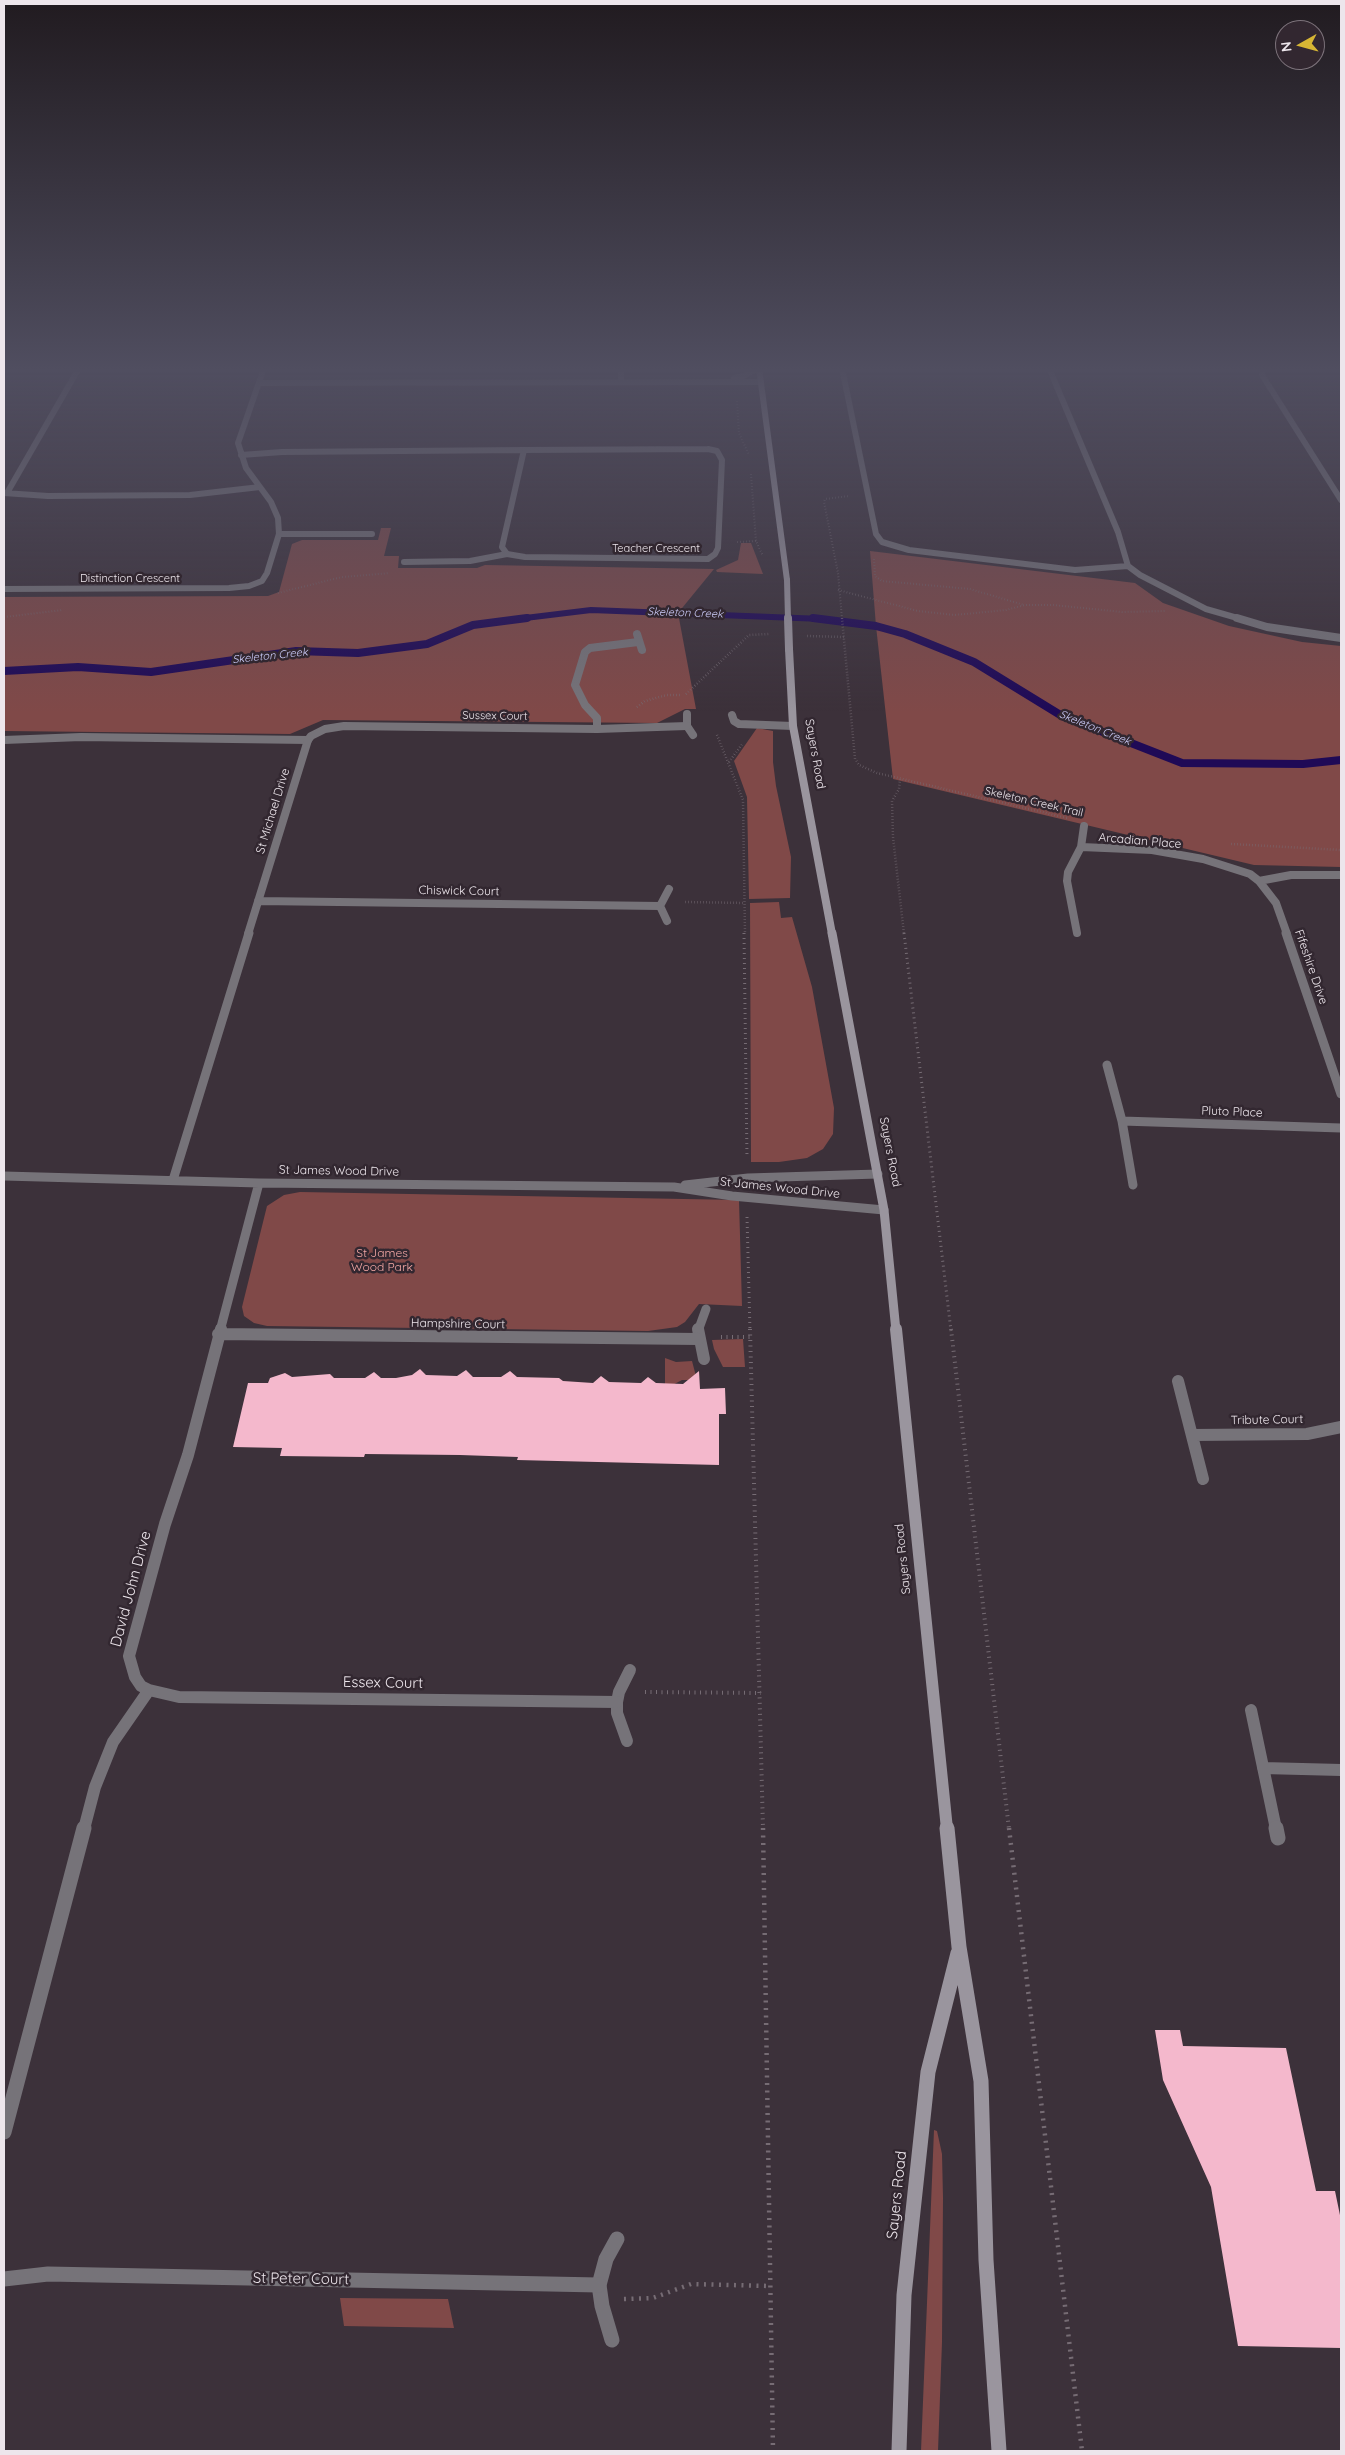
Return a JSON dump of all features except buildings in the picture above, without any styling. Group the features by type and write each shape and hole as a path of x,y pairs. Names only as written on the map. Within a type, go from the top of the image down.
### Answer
{"main road":[{"name":"Sayers Road","path":"774,483 787,580 793,726 884,1210 960,1947 981,2081 986,2260 999,2451"},
{"name":"Sayers Road","path":"899,2451 904,2295 928,2072 960,1947"}],"street":[{"path":"257,483 276,510 280,526 279,534 372,534"},
{"path":"507,554 502,547 517,483"},
{"name":"Teacher Crescent","path":"404,562 470,561 507,554 525,558 687,560 712,557 718,548 721,483"},
{"path":"865,483 876,534 878,539 888,546 1075,570 1128,566"},
{"path":"1097,483 1118,532 1128,566 1140,575 1206,609 1267,627 1341,638"},
{"path":"1330,483 1341,500"},
{"path":"6,493 48,496 190,496 260,487"},
{"name":"Distinction Crescent","path":"4,589 230,588 256,584 265,578 279,534"},
{"path":"637,634 642,650"},
{"path":"597,729 597,718 586,705 575,685 585,652 601,646 638,642"},
{"path":"687,714 687,726 693,735"},
{"path":"732,715 734,721 739,724 793,726"},
{"name":"Sussex Court","path":"308,740 320,730 344,726 597,729 687,726"},
{"path":"4,740 81,737 308,740"},
{"name":"St Michael Drive","path":"173,1180 308,740"},
{"path":"1077,933 1068,872 1081,847 1084,826"},
{"name":"Arcadian Place","path":"1081,847 1152,850 1203,859 1250,874 1259,881"},
{"path":"1259,881 1292,875 1341,874"},
{"name":"Fifeshire Drive","path":"1259,881 1268,890 1276,903 1341,1094"},
{"path":"667,921 661,903 669,889"},
{"name":"Chiswick Court","path":"258,901 661,903"},
{"path":"1107,1065 1122,1121 1133,1185"},
{"name":"Pluto Place","path":"1122,1121 1341,1128"},
{"name":"St James Wood Drive","path":"674,1187 748,1178 878,1174"},
{"name":"St James Wood Drive","path":"4,1176 259,1183 674,1187 747,1197 884,1210"},
{"name":"David John Drive","path":"149,1690 141,1686 135,1677 129,1656 166,1524 188,1455 218,1334 259,1183"},
{"path":"704,1359 698,1339 699,1322 706,1308"},
{"name":"Hampshire Court","path":"218,1334 698,1339"},
{"path":"1178,1381 1203,1479"},
{"name":"Tribute Court","path":"1193,1436 1307,1434 1341,1427"},
{"path":"627,1742 617,1713 618,1697 630,1670"},
{"path":"4,2132 95,1787 114,1742 149,1690"},
{"name":"Essex Court","path":"149,1690 179,1697 618,1697"},
{"path":"1251,1710 1278,1838"},
{"path":"1263,1768 1341,1770"},
{"path":"612,2340 600,2293 606,2259 617,2239"},
{"name":"St Peter Court","path":"4,2279 24,2275 48,2274 600,2293"}],"path":[{"path":"751,483 756,541 766,561"},
{"name":"Skeleton Creek Trail","path":"868,495 835,497 825,499 824,502 830,519 838,590 841,600 855,759 865,769 900,779 1074,820"},
{"path":"736,547 737,542 756,541"},
{"path":"888,546 874,558 875,576 878,579 970,589 1025,605"},
{"path":"271,594 288,592 342,577 390,573"},
{"path":"838,590 918,611 954,615 1006,610 1025,605 1053,604 1122,612 1169,611"},
{"path":"4,617 65,610"},
{"path":"690,697 685,694 694,688 749,635 777,634"},
{"path":"806,636 844,636"},
{"path":"716,732 743,800 748,1178"},
{"path":"900,779 898,789 892,801 894,837 1082,2451"},
{"path":"1230,844 1341,850"},
{"path":"661,903 744,903"},
{"path":"747,1197 761,1693 773,2451"},
{"path":"618,1697 761,1693"},
{"path":"600,2293 653,2298 691,2284 770,2286"}],"green space":[{"path":"381,528 391,528 384,556 399,556 398,568 477,568 485,565 714,569 678,613 696,709 685,709 657,723 323,720 290,734 4,731 4,597 268,596 279,592 292,544 302,540 378,540"},
{"path":"741,543 751,543 763,574 717,572 716,570 738,560"},
{"path":"870,551 1135,583 1163,603 1229,626 1302,642 1341,646 1341,867 1254,865 893,779 876,626"},
{"path":"757,728 773,731 773,762 776,786 791,857 790,898 749,899 747,797 734,761"},
{"path":"779,902 781,918 792,917 812,987 834,1108 833,1134 823,1149 807,1158 779,1162 751,1162 750,903"},
{"name":"St James Wood Park","path":"300,1192 739,1200 742,1306 699,1304 685,1322 677,1327 648,1331 267,1326 254,1323 244,1316 242,1307 267,1206 284,1195"},
{"path":"743,1339 745,1367 723,1367 714,1349 712,1340"},
{"path":"665,1358 676,1362 692,1361 697,1380 682,1380 665,1389"},
{"path":"934,2130 937,2131 942,2154 943,2198 942,2342 938,2451 921,2451"},
{"path":"340,2298 448,2299 454,2328 344,2326"}],"waterway":[{"name":"Skeleton Creek","path":"517,619 591,610 820,619"},
{"name":"Skeleton Creek","path":"4,671 78,667 151,672 296,651 358,653 427,644 473,625 527,618"},
{"name":"Skeleton Creek","path":"813,618 820,619"},
{"name":"Skeleton Creek","path":"820,619 876,626 905,634 974,662 1062,716 1182,763 1303,764 1341,760"}]}
